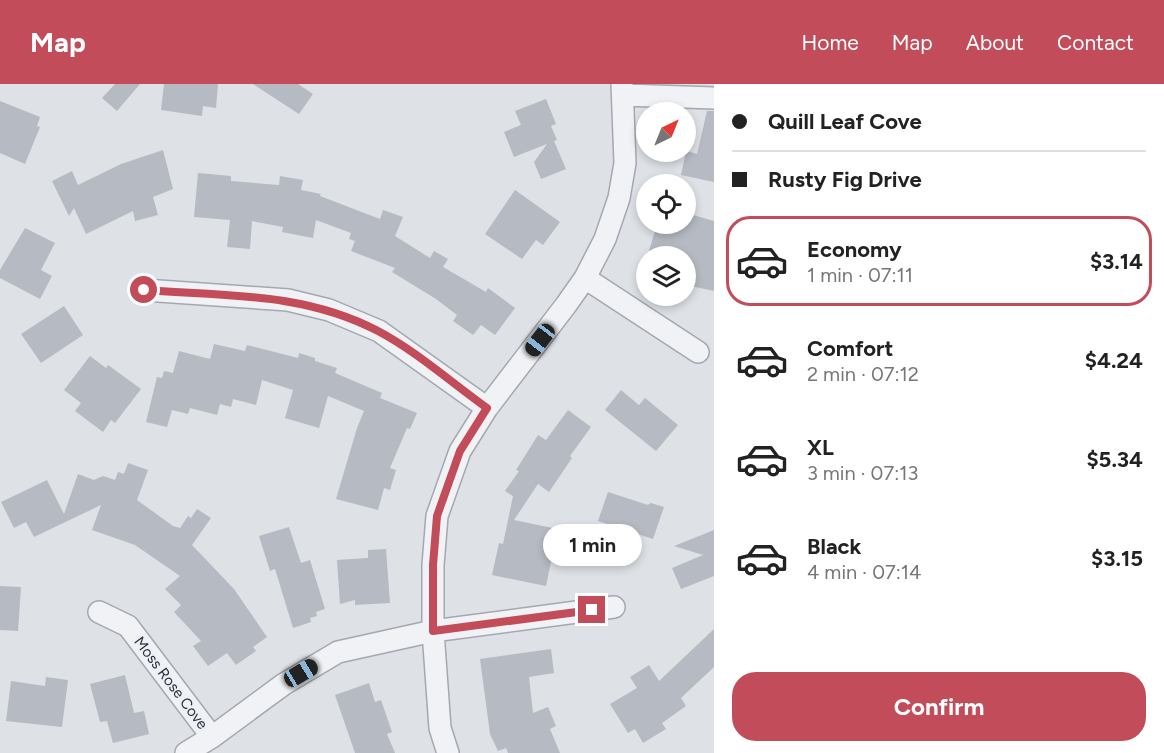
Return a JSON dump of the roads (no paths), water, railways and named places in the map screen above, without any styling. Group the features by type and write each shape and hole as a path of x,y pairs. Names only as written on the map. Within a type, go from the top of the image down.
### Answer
{"street":[{"path":"448,753 441,728 433,631 433,565 437,516 460,451 487,408 585,278 605,239 619,198 625,164 623,90 714,98"},
{"path":"585,278 698,352"},
{"path":"144,290 288,300 329,309 379,331 487,408"},
{"path":"186,753 212,737 284,684 338,652 433,631 614,607"},
{"name":"Moss Rose Cove","path":"99,612 128,626 212,737"}]}
